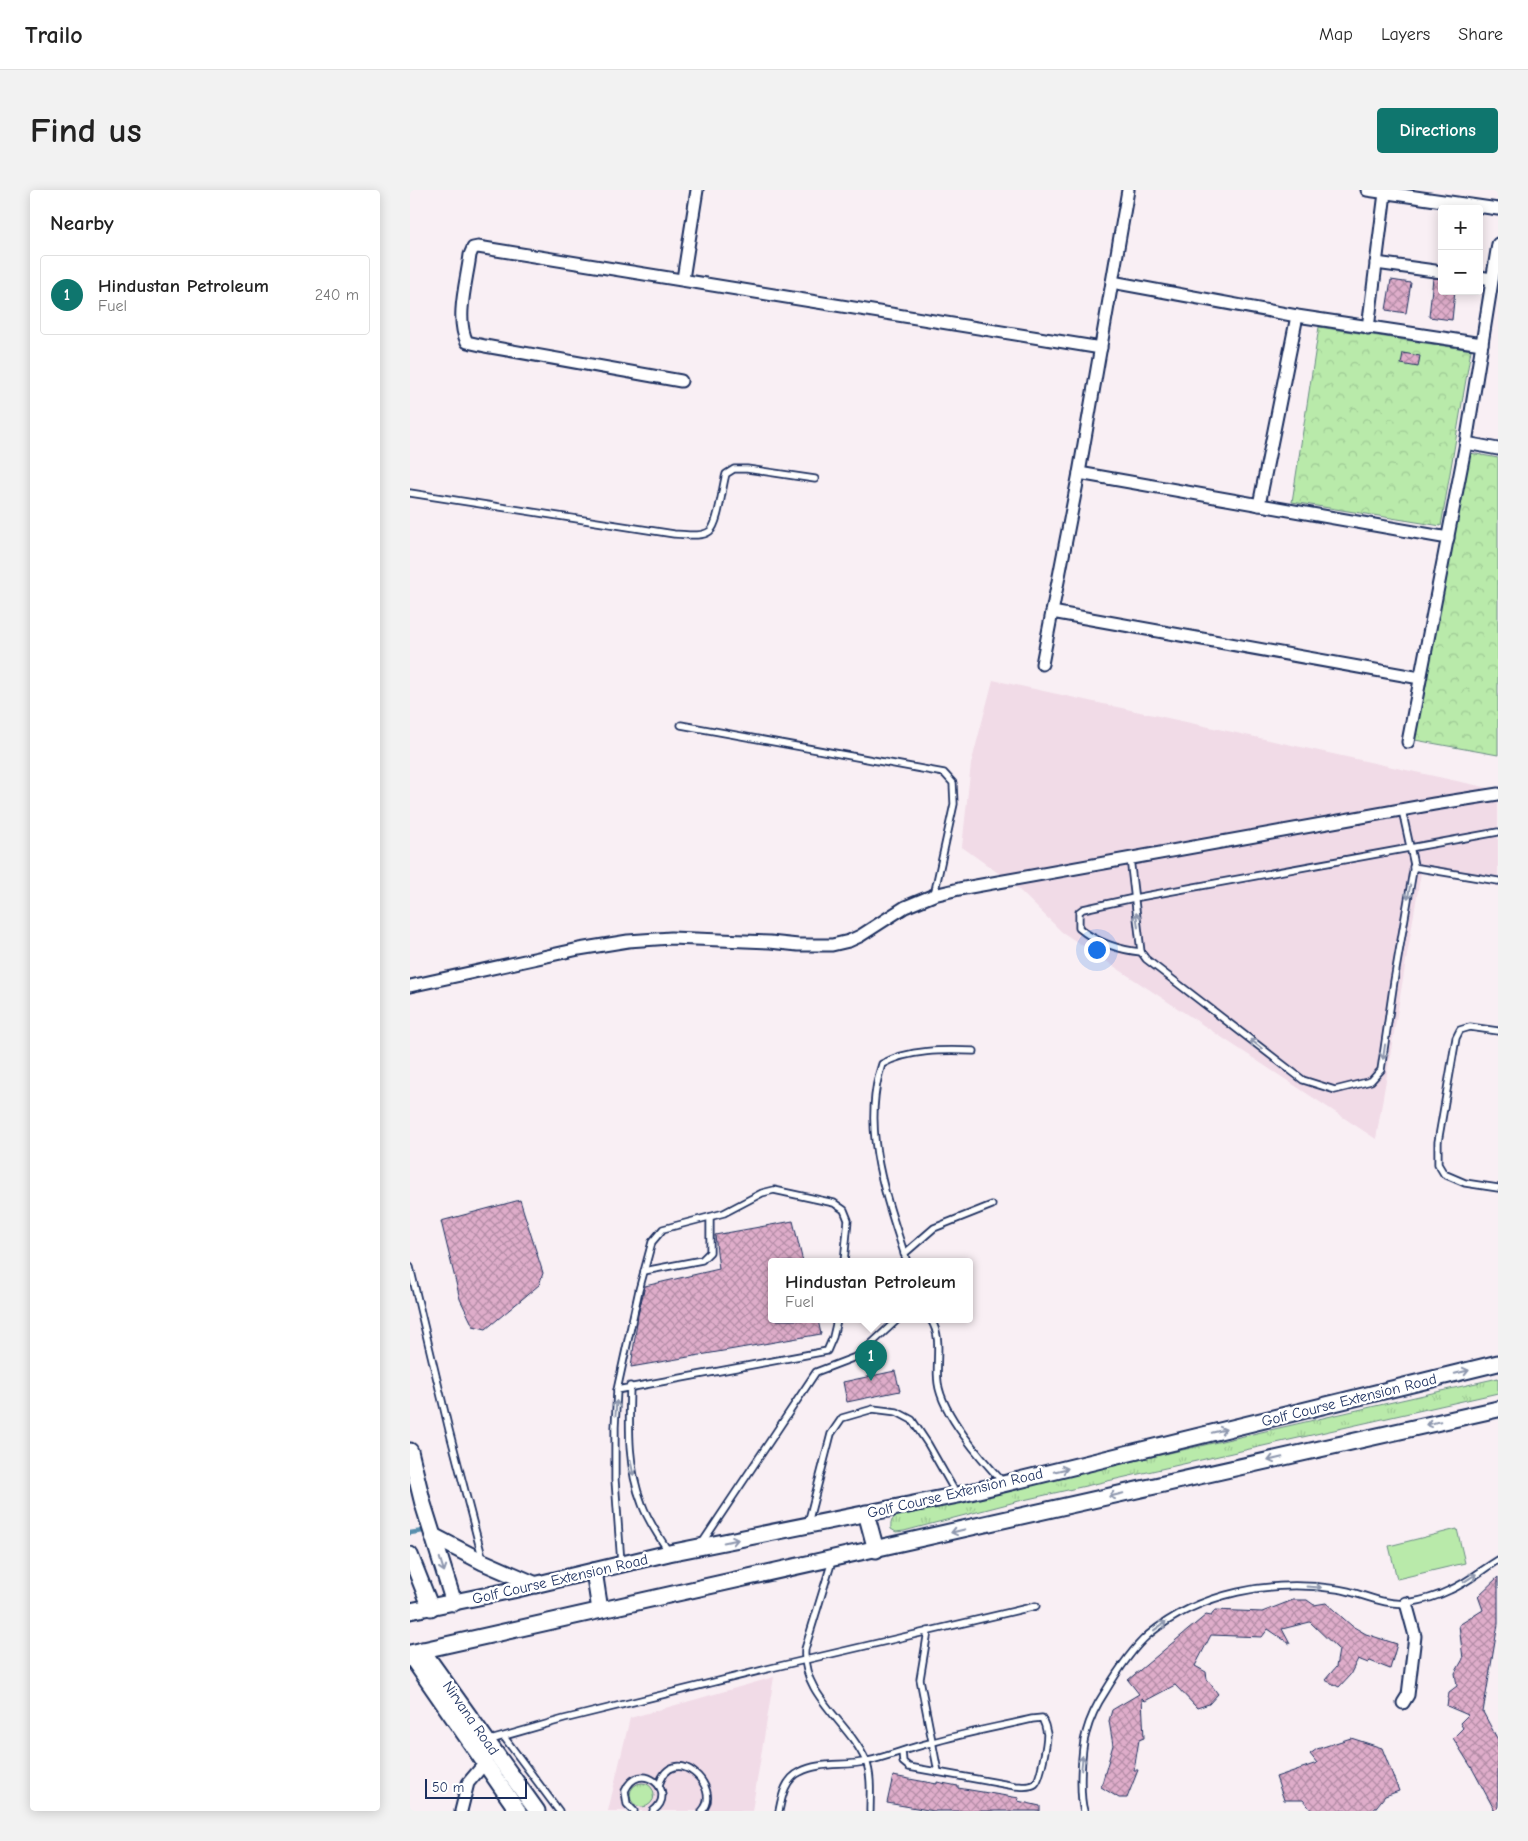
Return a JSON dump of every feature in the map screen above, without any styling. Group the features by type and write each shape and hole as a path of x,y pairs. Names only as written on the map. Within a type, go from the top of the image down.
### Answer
{"main road":[{"name":"Golf Course Extension Road","path":"410,1611 621,1566 669,1553 958,1495 1498,1363"},
{"path":"414,1653 1498,1409"},
{"path":"410,1451 423,1504 454,1603"},
{"path":"866,1513 876,1550"},
{"path":"433,1536 483,1562 536,1585"},
{"path":"410,1555 431,1608"},
{"path":"594,1571 600,1610"},
{"name":"Nirvana Road","path":"414,1653 487,1741 537,1811"},
{"name":"Nirvana Road","path":"414,1653 484,1764 518,1811"}],"street":[{"path":"683,280 697,190"},
{"path":"1042,664 1101,348 1128,190"},
{"path":"1367,190 1498,209"},
{"path":"1368,328 1385,193"},
{"path":"1408,742 1466,443 1498,244"},
{"path":"681,381 467,342 463,334 461,321 470,255 473,248 478,247 1101,348"},
{"path":"1376,263 1438,271"},
{"path":"1483,278 1492,279"},
{"path":"1112,282 1368,328 1482,344"},
{"path":"1259,505 1297,316"},
{"path":"1466,443 1498,449"},
{"path":"1078,473 1448,538"},
{"path":"1052,612 1420,678"},
{"path":"410,986 579,949 628,941 671,938 832,945 849,941 906,907 934,896 1130,858 1498,794"},
{"path":"1403,1704 1408,1695 1415,1636 1406,1603"},
{"path":"461,1811 468,1783 484,1764"}],"lane":[{"path":"410,493 674,534 699,535 709,532 716,522 726,474 734,469 747,469 814,479"},
{"path":"681,725 944,773 953,783 954,804 934,896"},
{"path":"1130,858 1141,952 1146,959 1303,1080 1335,1090 1371,1081 1381,1070 1413,867 1402,810"},
{"path":"1141,952 1129,951 1087,935 1080,928 1078,921 1079,912 1083,909 1134,898 1498,832"},
{"path":"1413,867 1498,881"},
{"path":"1498,1031 1470,1028 1460,1030 1456,1038 1438,1142 1438,1164 1444,1174 1465,1183 1498,1188"},
{"path":"906,1258 886,1199 873,1129 874,1106 882,1064 893,1058 928,1052 974,1051"},
{"path":"621,1566 615,1480 617,1390 652,1242 663,1229 724,1213 762,1193 774,1190 834,1203 844,1210 848,1220 844,1258"},
{"path":"904,1254 934,1228 992,1205"},
{"path":"644,1272 702,1260 710,1252 710,1217"},
{"path":"410,1267 483,1562"},
{"path":"617,1390 827,1350 836,1323"},
{"path":"699,1547 816,1372 858,1356 894,1323"},
{"path":"933,1323 936,1328 938,1384 943,1400 956,1424 986,1464 1005,1484"},
{"path":"630,1386 629,1445 636,1487 642,1506 669,1553"},
{"path":"808,1525 831,1434 842,1418 872,1409 897,1412 912,1420 958,1495"},
{"path":"833,1559 805,1649 804,1660 814,1688 822,1701 853,1738 867,1762 870,1811"},
{"path":"1084,1811 1081,1801 1081,1784 1085,1734 1097,1704 1120,1668 1147,1636 1179,1613 1222,1596 1260,1587 1310,1586 1338,1589 1384,1602 1406,1603 1451,1590 1498,1560"},
{"path":"487,1741 573,1717 804,1660 1036,1606"},
{"path":"928,1631 920,1679 938,1772"},
{"path":"779,1811 789,1780 799,1772 813,1767 867,1762 902,1751 932,1742 1032,1719 1042,1718 1046,1725 1047,1735 1039,1774 1036,1783 1032,1786 1015,1786 909,1767 903,1762 902,1751"},
{"path":"504,1737 559,1811"},
{"path":"659,1785 662,1776 669,1769 677,1766 688,1768 700,1779 708,1793 707,1803 702,1811"},
{"path":"634,1811 625,1798 625,1791 635,1779 645,1777 659,1785 661,1791 662,1798 657,1808 653,1811"}],"shaded area":[{"path":"993,680 1498,790 1498,886 1421,872 1376,1139 1062,932 1012,883 962,847 971,764"},
{"path":"774,1677 752,1811 608,1811 630,1718"}],"green space":[{"path":"1319,327 1471,350 1441,526 1292,502"},
{"path":"1465,452 1498,458 1498,755 1415,740"},
{"path":"1498,1378 1498,1393 1019,1501 904,1531 896,1532 891,1529 893,1519 902,1514"},
{"path":"1457,1529 1465,1563 1397,1579 1389,1546"},
{"path":"642,1783 651,1786 654,1795 651,1804 642,1807 633,1804 630,1795 633,1786"}],"building":[{"path":"1433,278 1438,279 1438,295 1455,295 1452,320 1429,317"},
{"path":"1391,280 1411,283 1406,313 1386,310"},
{"path":"1403,353 1420,356 1418,367 1401,364"},
{"path":"520,1200 543,1273 539,1285 486,1329 473,1326 460,1299 441,1221"},
{"path":"793,1221 802,1258 768,1258 768,1323 819,1323 821,1334 631,1367 638,1315 645,1286 719,1269 715,1235"},
{"path":"895,1371 900,1391 847,1402 843,1382"},
{"path":"1498,1577 1498,1624 1483,1712 1498,1740 1498,1811 1495,1811 1453,1738 1463,1728 1460,1723 1468,1715 1447,1706 1449,1692 1457,1686 1455,1673 1463,1659 1459,1625 1483,1610 1478,1596"},
{"path":"1293,1600 1307,1600 1314,1605 1326,1603 1352,1626 1366,1634 1397,1644 1390,1669 1370,1661 1368,1663 1358,1659 1350,1675 1339,1687 1325,1680 1336,1667 1339,1650 1310,1622 1282,1629 1290,1644 1268,1629 1262,1637 1211,1635 1195,1666 1206,1672 1207,1679 1218,1694 1209,1704 1197,1708 1175,1685 1145,1701 1142,1698 1144,1738 1139,1740 1134,1770 1138,1770 1127,1798 1119,1798 1101,1787 1113,1745 1109,1721 1112,1710 1139,1694 1128,1680 1206,1615 1211,1616 1215,1610 1262,1612"},
{"path":"1351,1738 1382,1748 1399,1791 1385,1796 1373,1811 1312,1811 1303,1800 1284,1800 1276,1777 1317,1763 1310,1754 1317,1749"},
{"path":"893,1776 937,1784 937,1782 958,1786 958,1788 1019,1798 1018,1801 1040,1806 1040,1811 934,1811 887,1803"}],"waterway":[{"path":"410,1533 423,1531"}],"place":[{"name":"Hindustan Petroleum","path":"871,1381"}]}
